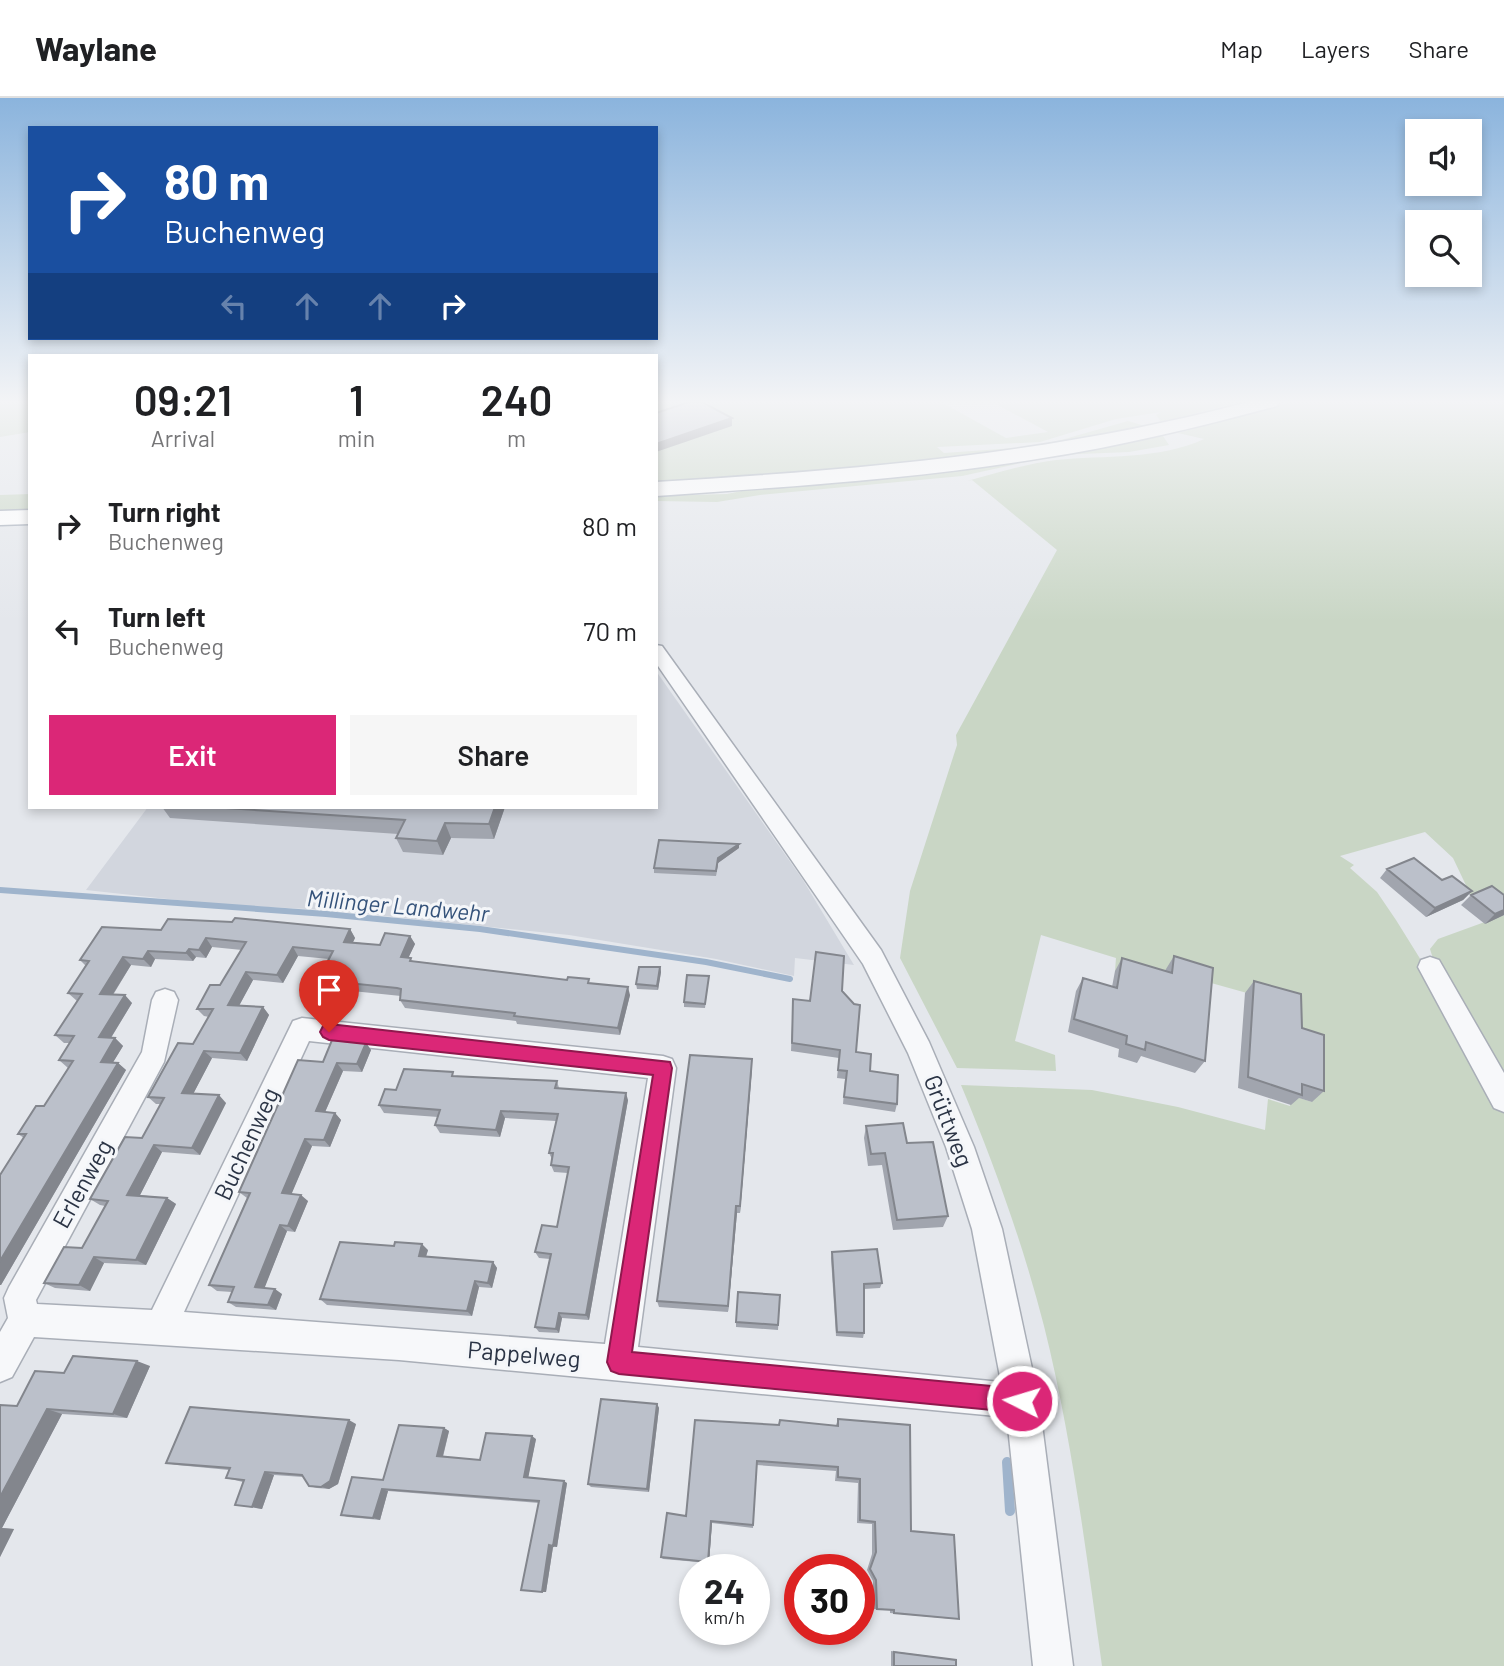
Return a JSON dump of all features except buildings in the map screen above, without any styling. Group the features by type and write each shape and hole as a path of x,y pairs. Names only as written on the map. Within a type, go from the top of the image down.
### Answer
{"main road":[{"path":"658,489 844,475"},
{"path":"0,518 28,517"}],"street":[{"name":"Grüttweg","path":"658,653 872,957 920,1050 960,1147 987,1229 1022,1401 1053,1666"},
{"path":"1430,967 1504,1099"},
{"name":"Erlenweg","path":"0,1364 25,1320 20,1298 155,1054 165,1000"},
{"name":"Buchenweg","path":"161,1326 302,1029 663,1068 619,1362"},
{"name":"Pappelweg","path":"25,1320 161,1326 619,1362 1022,1401"}],"shaded area":[{"path":"658,674 803,880 854,965 795,958 794,976 716,959 569,935 326,910 213,904 86,890 147,809 658,809"}],"green space":[{"path":"658,475 757,475 658,483"},
{"path":"879,475 966,475 760,495 717,502 658,501 658,496 727,494"},
{"path":"988,475 1504,475 1504,913 1473,900 1453,858 1425,832 1340,856 1354,865 1350,868 1377,892 1396,920 1424,965 1504,1112 1504,1666 1102,1666 1070,1453 1044,1326 1007,1204 961,1085 1092,1090 1178,1107 1265,1130 1268,1099 1290,1106 1290,1095 1312,1102 1291,1040 1290,1005 1204,981 1163,986 1115,971 1116,958 1041,935 1015,1041 1055,1055 1056,1071 957,1068 900,958 910,891 957,745 956,735 1057,550 972,480 967,481"},
{"path":"28,494 28,510 0,511 0,495"},
{"path":"1504,915 1504,1089 1435,965 1430,949 1438,939"}],"waterway":[{"name":"Millinger Landwehr","path":"0,890 326,914 480,929 706,962 790,979"},
{"path":"1007,1462 1010,1511"}],"route":[{"path":"329,1032 663,1068 619,1362 1022,1401"}]}
